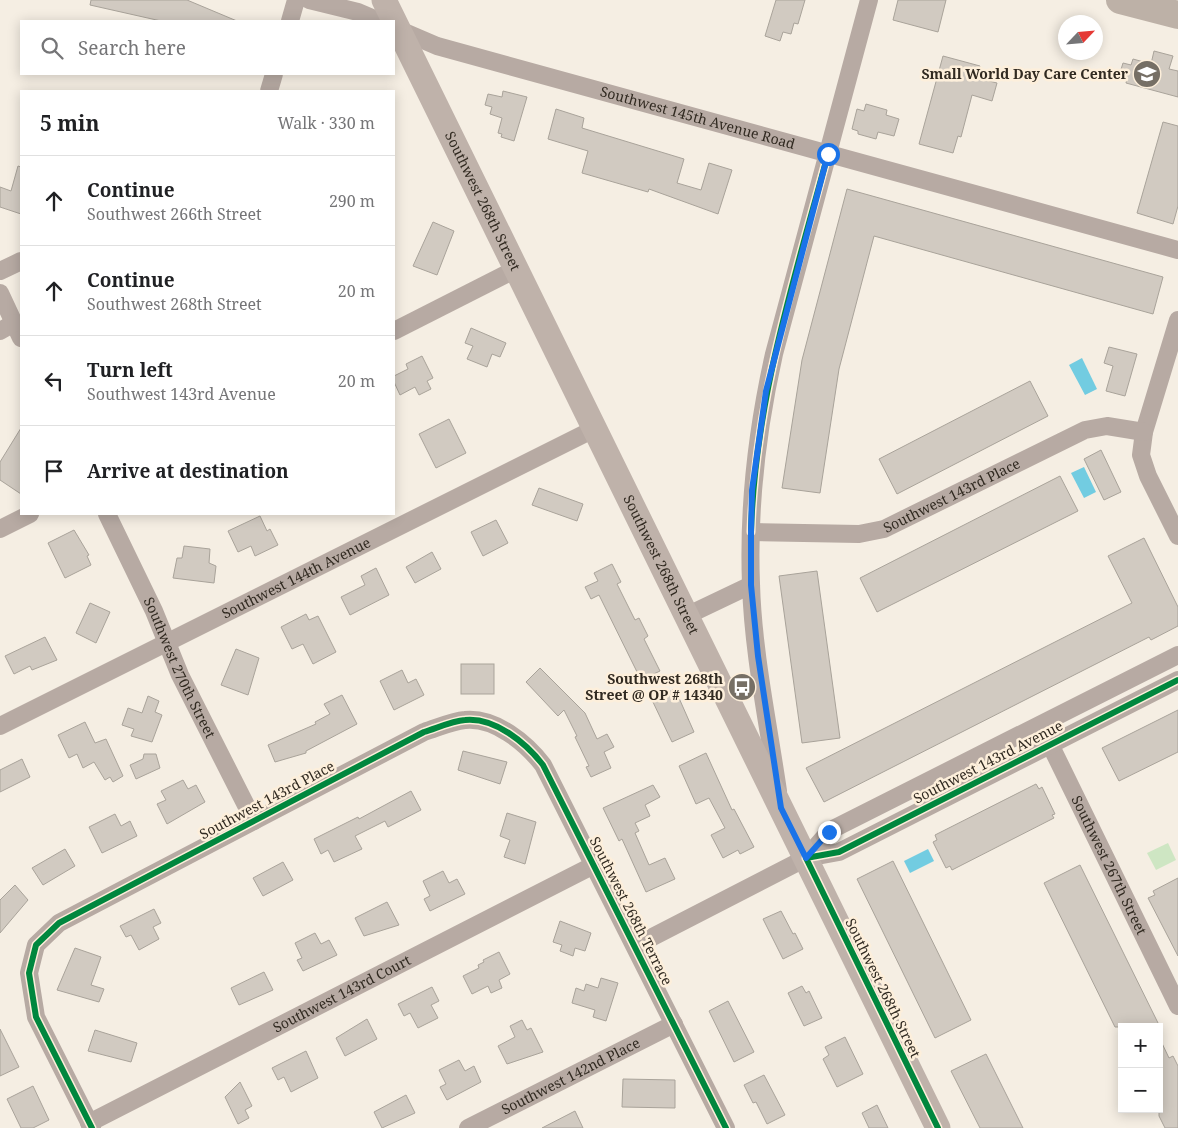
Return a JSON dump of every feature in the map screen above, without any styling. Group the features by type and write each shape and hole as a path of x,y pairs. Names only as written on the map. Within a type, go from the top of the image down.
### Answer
{"highway":[{"path":"1120,0 1178,15"}],"main road":[{"name":"Southwest 268th Street","path":"395,26 938,1128"}],"street":[{"path":"290,20 296,0"},
{"name":"Southwest 145th Avenue Road","path":"309,0 358,12 389,14 437,46 1178,250"},
{"path":"781,808 758,656 751,585 753,482 766,391 868,0"},
{"path":"269,90 274,75"},
{"path":"0,271 20,261"},
{"path":"395,330 516,269"},
{"path":"0,293 12,330"},
{"path":"1178,320 1141,445 1143,465 1178,536"},
{"name":"Southwest 143rd Place","path":"751,532 859,534 884,530 1085,430 1107,426 1144,432"},
{"name":"Southwest 144th Avenue","path":"0,726 594,429"},
{"path":"0,529 28,515"},
{"name":"Southwest 270th Street","path":"107,515 180,675 254,822"},
{"path":"686,616 751,585"},
{"name":"Southwest 143rd Avenue","path":"806,858 829,832 835,828 1178,656"},
{"name":"Southwest 143rd Avenue","path":"635,946 806,858 839,852 1178,680"},
{"name":"Southwest 143rd Place","path":"91,1125 36,1017 29,973 36,946 59,923 424,732 466,720 492,723"},
{"name":"Southwest 268th Terrace","path":"492,723 531,750 543,765 726,1128"},
{"name":"Southwest 267th Street","path":"1041,725 1178,1006"},
{"name":"Southwest 143rd Court","path":"91,1125 594,865"},
{"name":"Southwest 142nd Place","path":"468,1128 674,1024"}],"green space":[{"path":"1168,843 1176,860 1156,870 1147,853"}],"water":[{"path":"1082,358 1097,389 1085,395 1069,365"},
{"path":"1084,467 1096,492 1084,498 1071,473"},
{"path":"928,849 934,861 910,873 904,861"}],"building":[{"path":"91,0 187,0 235,20 157,20 90,5"},
{"path":"776,0 805,0 798,24 794,23 791,34 783,32 780,41 765,36"},
{"path":"898,0 946,0 938,32 893,20"},
{"path":"1154,51 1173,56 1169,69 1178,71 1178,97 1126,83 1127,78 1119,76 1123,63 1131,65 1133,59 1151,64"},
{"path":"943,56 980,66 977,78 997,83 992,101 972,95 961,137 958,136 953,153 919,144"},
{"path":"503,91 527,97 514,141 501,137 502,134 498,133 502,118 490,114 492,107 485,105 488,94 502,97"},
{"path":"866,104 887,110 886,115 899,119 894,136 878,132 876,139 858,134 858,131 852,129 857,109 864,111"},
{"path":"556,109 584,118 582,128 684,159 677,183 701,190 709,163 732,170 718,214 649,189 648,192 582,173 588,151 548,139"},
{"path":"1163,122 1178,126 1178,206 1173,224 1137,213"},
{"path":"18,166 20,167 20,214 0,207 0,187 11,191"},
{"path":"847,189 1163,277 1153,314 874,236 839,369 820,493 782,488 802,360"},
{"path":"433,222 454,231 437,275 413,266"},
{"path":"471,328 506,343 500,357 492,354 487,367 467,359 473,346 465,343"},
{"path":"1109,347 1137,354 1125,396 1106,391 1113,366 1104,363"},
{"path":"422,356 433,378 427,381 431,389 419,395 415,387 400,395 395,384 395,376 408,369 406,364"},
{"path":"1030,381 1048,416 897,494 879,459"},
{"path":"449,419 466,453 436,468 419,434"},
{"path":"20,430 20,493 0,480 0,462"},
{"path":"1101,450 1121,492 1104,500 1084,459"},
{"path":"1060,476 1078,511 877,612 860,578"},
{"path":"539,488 583,504 577,521 532,505"},
{"path":"260,516 267,531 270,529 278,545 255,556 251,546 238,552 228,531"},
{"path":"496,520 508,543 483,556 471,532"},
{"path":"74,530 89,555 87,556 91,565 65,578 48,543"},
{"path":"1144,538 1178,607 1178,626 1151,640 1149,637 824,802 806,768 1132,603 1108,556"},
{"path":"184,546 210,549 209,563 216,566 214,583 173,578 177,558 182,558"},
{"path":"432,552 441,569 415,583 406,567"},
{"path":"612,564 621,582 617,584 635,620 639,618 648,636 644,639 660,671 641,680 599,595 591,599 585,587 598,581 594,573"},
{"path":"376,568 389,595 350,615 341,597 365,585 361,576"},
{"path":"817,571 840,738 802,743 779,576"},
{"path":"90,603 110,612 96,643 76,633"},
{"path":"306,614 309,620 318,616 336,652 313,664 303,644 292,649 281,627"},
{"path":"45,637 57,660 32,670 30,666 14,674 5,656"},
{"path":"236,649 259,658 248,695 221,685"},
{"path":"461,664 494,664 494,694 461,694"},
{"path":"540,668 585,713 597,739 607,734 614,747 604,752 611,768 591,777 586,767 589,766 575,737 577,736 564,710 558,716 526,682"},
{"path":"402,670 408,683 416,679 424,695 394,710 380,681"},
{"path":"675,689 694,732 672,742 652,700"},
{"path":"342,695 357,724 306,751 306,753 275,762 268,745 316,724 315,722 330,714 324,704"},
{"path":"148,696 159,701 155,712 162,715 152,742 131,736 134,729 122,725 128,708 142,713"},
{"path":"1178,710 1178,752 1119,781 1102,748"},
{"path":"85,722 95,743 106,739 123,776 113,782 110,777 105,780 94,762 83,768 77,754 69,758 58,735"},
{"path":"463,751 507,762 500,784 458,770"},
{"path":"706,753 732,810 734,809 754,847 740,854 738,850 723,858 711,835 725,828 709,798 696,804 679,766"},
{"path":"144,754 156,754 160,768 136,779 130,765 143,759"},
{"path":"22,759 30,777 0,792 0,770"},
{"path":"183,780 188,789 196,785 205,802 167,824 157,804 166,800 161,791"},
{"path":"1036,784 1039,789 1042,787 1055,814 1052,815 1054,818 952,870 950,866 946,868 933,842 937,840 935,835"},
{"path":"653,785 660,797 645,805 650,816 635,823 639,831 635,833 649,865 665,858 675,879 646,892 622,839 619,841 603,808"},
{"path":"411,791 421,810 388,827 385,821 355,836 362,849 334,862 328,850 321,854 314,839 358,817 359,819"},
{"path":"507,813 536,822 525,864 504,857 510,840 500,836"},
{"path":"115,814 121,826 130,821 137,836 102,853 89,827"},
{"path":"65,849 75,866 43,885 32,868"},
{"path":"893,861 971,1020 935,1038 857,879"},
{"path":"283,862 293,880 263,896 253,878"},
{"path":"1080,865 1158,1023 1118,1023 1118,1027 1115,1027 1044,883"},
{"path":"443,871 449,883 457,879 465,894 430,911 424,899 430,896 423,881"},
{"path":"1178,878 1178,956 1148,898 1155,895 1153,891"},
{"path":"15,885 28,900 0,933 0,900"},
{"path":"387,902 399,925 364,936 355,918"},
{"path":"154,909 161,923 153,927 159,939 139,950 131,935 126,937 120,926"},
{"path":"781,911 803,949 783,959 763,919"},
{"path":"560,921 591,933 585,951 575,948 573,956 560,951 562,945 553,942"},
{"path":"315,933 321,944 329,940 337,955 303,971 297,960 302,958 295,943"},
{"path":"75,948 101,957 91,985 104,989 99,1002 57,990"},
{"path":"499,952 510,974 499,980 502,988 491,993 488,986 472,994 463,976 479,968 478,965 484,962 483,960"},
{"path":"264,972 273,990 239,1005 231,988"},
{"path":"601,978 618,983 606,1021 593,1017 595,1010 572,1003 576,988 584,991 586,984 598,988"},
{"path":"802,986 806,993 809,991 822,1018 804,1026 788,993"},
{"path":"432,987 439,1001 431,1005 438,1018 418,1028 410,1013 404,1016 398,1004"},
{"path":"728,1001 754,1052 734,1062 709,1011"},
{"path":"367,1019 377,1039 345,1056 336,1038"},
{"path":"522,1020 527,1030 531,1028 543,1052 507,1064 498,1046 515,1037 510,1026"},
{"path":"0,1029 19,1067 0,1076"},
{"path":"95,1030 137,1043 131,1062 88,1051"},
{"path":"845,1037 863,1074 837,1087 823,1059 829,1055 825,1047"},
{"path":"1163,1045 1169,1058 1173,1056 1178,1066 1178,1128 1165,1128 1159,1113 1163,1113"},
{"path":"306,1051 318,1078 291,1092 284,1077 278,1080 272,1068"},
{"path":"986,1054 1023,1128 980,1128 951,1071"},
{"path":"459,1060 465,1071 474,1066 481,1082 447,1100 440,1087 446,1084 439,1070"},
{"path":"764,1075 785,1115 767,1124 756,1102 753,1103 744,1085"},
{"path":"623,1079 675,1080 675,1108 622,1107"},
{"path":"240,1082 252,1106 245,1110 249,1118 238,1124 225,1097"},
{"path":"33,1086 49,1120 33,1128 21,1128 7,1099"},
{"path":"406,1095 415,1113 382,1128 374,1112"},
{"path":"877,1105 888,1128 869,1128 862,1113"},
{"path":"575,1111 583,1128 542,1128"}],"cycle path":[{"path":"751,532 754,483 768,388 790,294 828,154"},
{"path":"938,1128 806,858 839,852 1178,680"},
{"path":"92,1128 36,1017 29,973 36,945 59,923 424,732 465,720 487,723 509,733 528,748 543,765 726,1128"}],"place":[{"name":"Small World Day Care Center","path":"1147,74"},
{"name":"Southwest 268th Street @ OP # 14340","path":"742,687"}],"route":[{"path":"828,154 774,354 766,391 752,490 751,585 758,656 781,808 806,858 829,832"}]}
